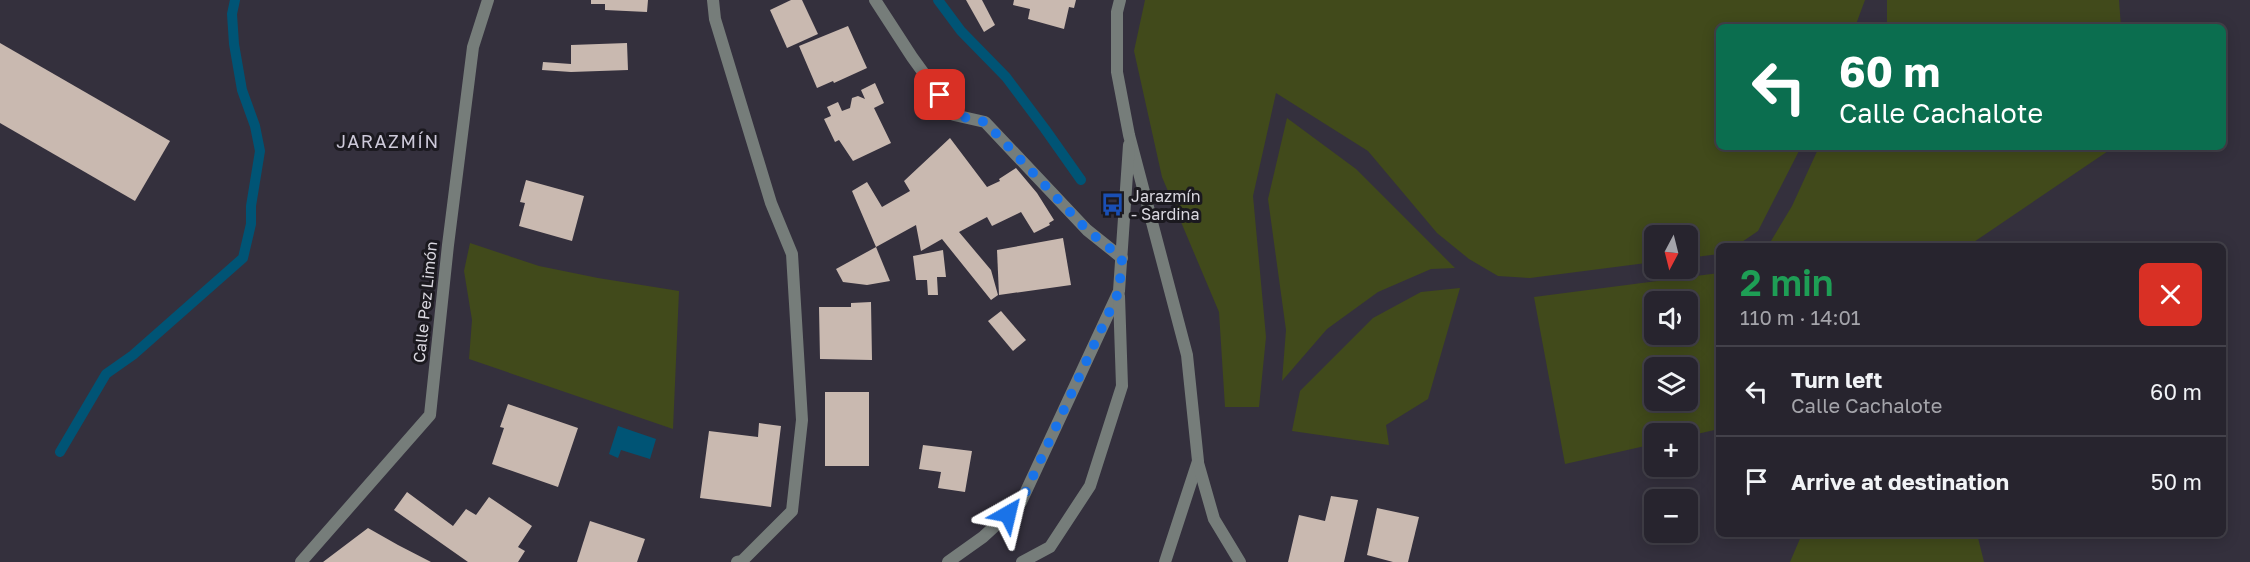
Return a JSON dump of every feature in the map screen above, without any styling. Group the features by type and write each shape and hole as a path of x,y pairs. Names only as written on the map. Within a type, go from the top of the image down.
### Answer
{"street":[{"name":"Calle Pez Limón","path":"301,562 430,415 448,245 473,47 488,0"},
{"path":"713,0 715,19 771,203 792,254 802,420 792,510 742,561 736,562"},
{"path":"875,0 954,115 985,122 1087,230 1122,258"},
{"path":"1120,0 1116,72 1187,356 1198,461 1214,519 1240,562"},
{"path":"1022,562 1050,547 1090,486 1122,386 1119,291 1130,135"},
{"path":"948,562 983,537 1021,502 1119,291"},
{"path":"1165,562 1198,461"}],"green space":[{"path":"1145,0 1865,0 1856,24 1716,24 1716,150 1799,150 1758,231 1740,243 1716,243 1716,254 1698,257 1698,225 1644,225 1644,263 1530,278 1498,276 1469,259 1437,233 1368,151 1276,93 1253,196 1266,337 1259,407 1225,407 1219,312 1162,177 1134,51"},
{"path":"1887,0 2119,0 2121,24 1887,24"},
{"path":"1287,118 1356,169 1455,268 1431,269 1378,292 1327,329 1282,381 1286,330 1268,199"},
{"path":"1818,150 2110,150 1972,243 1770,243 1792,206"},
{"path":"470,243 539,266 679,291 673,429 469,359 472,320 464,271"},
{"path":"1716,273 1716,430 1698,434 1698,423 1644,423 1644,446 1565,464 1534,297 1673,279 1698,279 1698,276"},
{"path":"1460,288 1428,399 1386,425 1389,445 1292,431 1300,391 1373,318 1421,292"},
{"path":"1801,537 1978,537 1984,562 1790,562"}],"water":[{"path":"618,426 656,439 650,459 621,450 618,458 609,454"}],"building":[{"path":"591,0 648,0 647,12 605,10 605,4 591,4"},
{"path":"791,0 802,0 818,34 787,48 770,10"},
{"path":"966,0 982,0 995,25 984,32"},
{"path":"1014,0 1076,0 1074,8 1069,7 1064,29 1028,19 1030,9 1013,5"},
{"path":"848,26 867,68 817,88 799,46"},
{"path":"0,43 170,141 135,201 0,123"},
{"path":"627,43 628,70 571,72 542,70 543,62 571,64 571,45"},
{"path":"875,83 884,103 874,108 891,143 853,161 839,140 835,142 824,119 831,116 827,107 838,102 842,111 850,108 852,98 858,96 865,99 861,90"},
{"path":"950,138 987,187 1000,181 999,179 1016,168 1037,193 1054,220 1049,223 1050,225 1034,233 1021,212 992,226 987,217 959,232 991,270 998,295 991,300 942,239 921,251 916,225 876,247 852,191 867,182 882,207 910,191 904,181"},
{"path":"526,180 584,196 572,241 519,226 525,203 520,202"},
{"path":"1063,238 1071,285 999,295 997,250"},
{"path":"876,247 890,281 867,285 843,282 836,269"},
{"path":"943,250 946,277 937,277 938,295 928,295 927,280 916,280 913,256"},
{"path":"871,302 872,360 820,359 819,307 851,307 851,303"},
{"path":"1001,311 1026,340 1013,351 988,321"},
{"path":"825,392 869,392 869,466 825,466"},
{"path":"508,404 578,428 558,487 492,464 504,428 500,427"},
{"path":"759,423 781,426 771,507 700,498 709,431 758,437"},
{"path":"923,445 972,451 965,492 938,488 941,472 919,469"},
{"path":"407,492 453,526 466,509 476,515 489,497 532,526 518,547 525,551 518,562 468,562 394,510"},
{"path":"1331,496 1358,500 1344,562 1288,562 1299,515 1325,521"},
{"path":"1377,508 1419,517 1408,562 1393,562 1367,555"},
{"path":"590,521 645,539 637,562 577,562"},
{"path":"368,528 398,545 431,562 323,562"}],"waterway":[{"path":"60,452 106,374 133,355 243,258 251,224 251,206 260,151 255,126 242,90 234,44 232,14 235,0"},
{"path":"938,0 961,31 1006,77 1081,180"}],"place":[{"name":"Jarazmín - Sardina","path":"1113,205"}],"district":[{"name":"JARAZMÍN","path":"388,141"}],"route":[{"path":"940,95 954,115 985,122 1087,230 1122,258 1119,291 1021,502 1008,514"}]}
